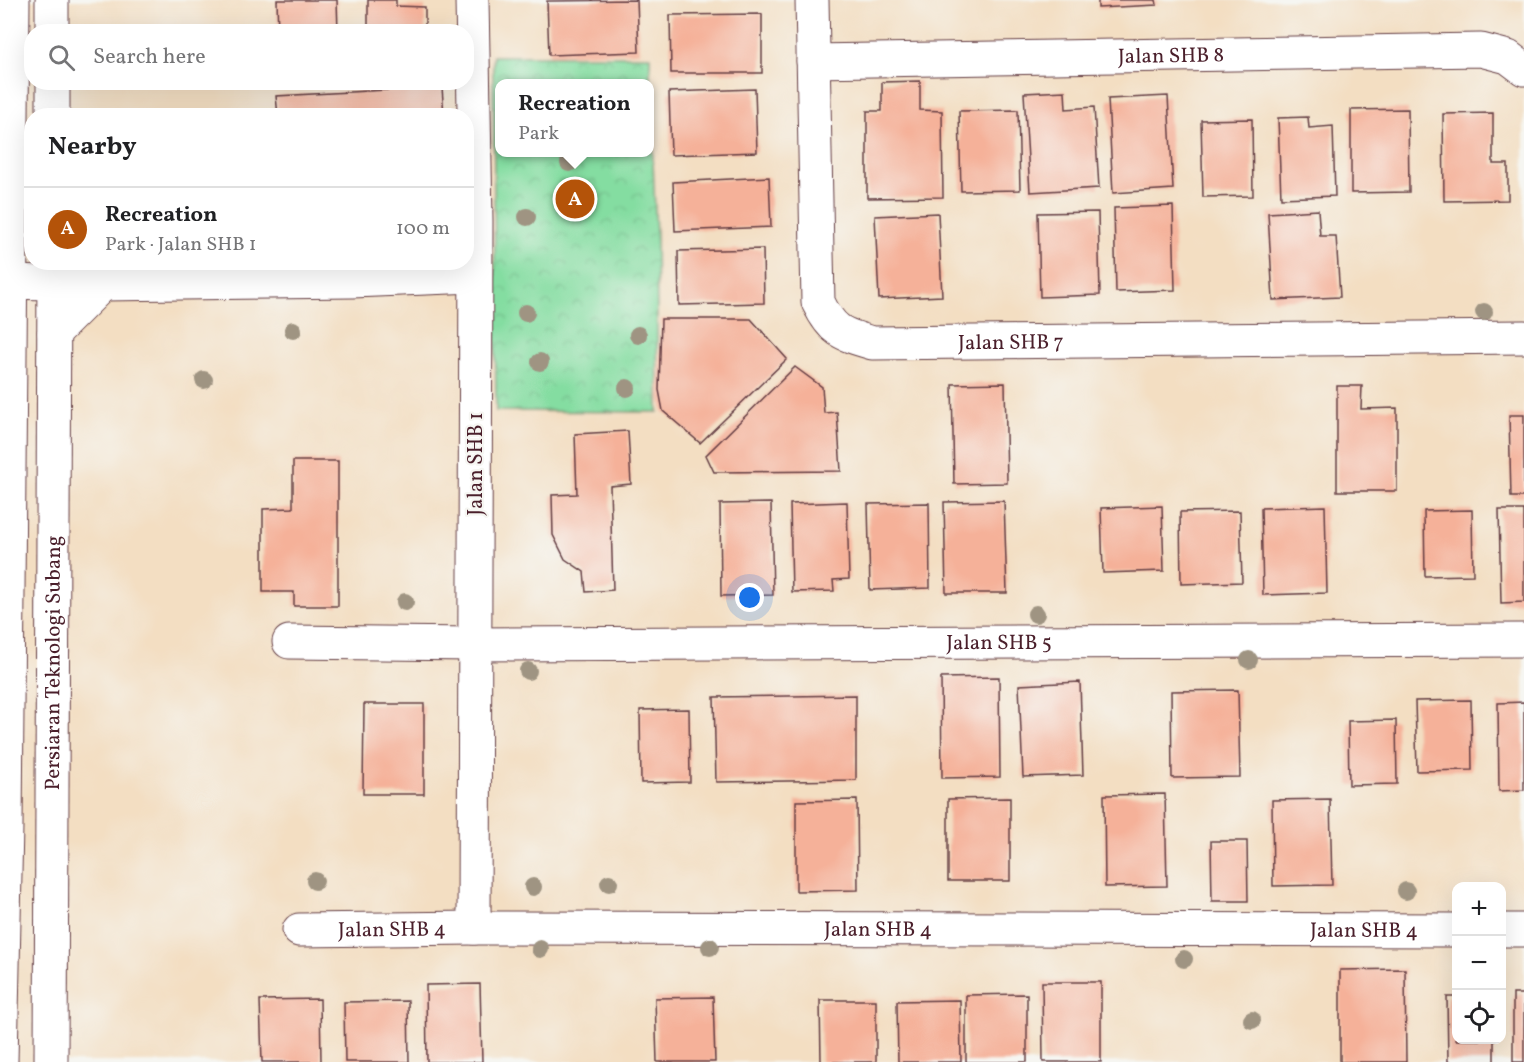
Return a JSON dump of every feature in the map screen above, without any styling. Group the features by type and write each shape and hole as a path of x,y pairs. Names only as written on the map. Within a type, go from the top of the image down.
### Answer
{"street":[{"name":"Persiaran Teknologi Subang","path":"1,1062 5,328 6,282 14,230 6,185 13,0"},
{"path":"52,0 52,24"},
{"name":"Jalan SHB 1","path":"472,0 472,24"},
{"name":"Jalan SHB 7","path":"812,0 818,302 828,322 846,336 872,343 1524,337"},
{"name":"Jalan SHB 8","path":"813,61 1481,50 1508,57 1524,69"},
{"path":"53,90 53,108"},
{"name":"Jalan SHB 1","path":"472,90 472,108"},
{"name":"Jalan SHB 1","path":"474,262 474,928"},
{"path":"6,282 54,273 103,284 196,272 352,272 475,276"},
{"name":"Persiaran Teknologi Subang","path":"51,1062 54,273"},
{"path":"54,333 103,284"},
{"name":"Jalan SHB 5","path":"289,642 474,644 1524,640"},
{"name":"Jalan SHB 4","path":"299,930 474,928 1452,930"},
{"path":"1506,930 1524,930"},
{"path":"50,1028 59,1062"}],"green space":[{"path":"493,56 650,56 650,79 495,79 495,157 653,157 658,412 496,411"}],"building":[{"path":"277,0 337,0 338,24 278,24"},
{"path":"368,0 396,0 396,6 425,7 425,24 368,24"},
{"path":"637,0 639,52 549,55 547,1"},
{"path":"1098,0 1156,0 1157,5 1098,8"},
{"path":"762,14 762,73 671,73 670,15"},
{"path":"920,81 920,110 942,111 943,197 867,198 867,111 882,111 882,82"},
{"path":"755,89 757,152 671,155 669,92"},
{"path":"387,90 442,90 443,108 277,108 276,96"},
{"path":"1065,91 1066,109 1094,107 1099,188 1030,192 1024,93"},
{"path":"1168,96 1173,189 1113,193 1108,99"},
{"path":"1408,109 1409,192 1351,193 1351,110"},
{"path":"1018,110 1020,190 961,191 959,111"},
{"path":"1493,113 1493,164 1508,164 1508,200 1444,201 1443,114"},
{"path":"1308,117 1309,128 1333,126 1335,196 1281,198 1278,118"},
{"path":"1252,119 1253,196 1203,197 1201,120"},
{"path":"769,177 771,227 675,231 673,182"},
{"path":"1173,206 1175,290 1116,292 1114,208"},
{"path":"1318,210 1320,236 1336,236 1340,297 1273,300 1268,213"},
{"path":"1098,212 1100,295 1040,297 1038,213"},
{"path":"938,213 942,296 879,299 875,216"},
{"path":"763,249 764,303 679,305 678,251"},
{"path":"661,319 751,319 787,359 700,443 663,411 659,390"},
{"path":"795,367 822,387 824,413 837,412 841,471 714,472 706,455"},
{"path":"1005,383 1007,483 954,484 952,384"},
{"path":"1337,386 1362,386 1361,409 1397,408 1397,491 1337,491"},
{"path":"1509,415 1524,415 1524,497 1511,497"},
{"path":"628,431 631,484 610,486 613,590 586,592 584,572 565,559 553,535 552,495 577,494 575,434"},
{"path":"293,461 338,461 338,606 294,606 294,592 263,592 263,509 293,508"},
{"path":"1004,501 1007,593 946,593 944,502"},
{"path":"847,502 849,579 833,580 834,591 792,592 790,504"},
{"path":"771,503 773,595 721,596 720,504"},
{"path":"929,503 930,588 870,590 868,504"},
{"path":"1162,506 1164,571 1103,573 1101,508"},
{"path":"1325,506 1327,593 1263,595 1261,508"},
{"path":"1472,510 1473,575 1425,576 1424,511"},
{"path":"1499,510 1524,510 1524,602 1501,603"},
{"path":"1240,511 1242,582 1181,584 1180,512"},
{"path":"999,677 1000,777 942,778 941,678"},
{"path":"1080,682 1083,775 1023,777 1019,685"},
{"path":"1238,690 1240,777 1172,778 1171,691"},
{"path":"856,695 856,780 716,782 714,697"},
{"path":"1471,700 1472,770 1417,771 1415,701"},
{"path":"1524,702 1524,790 1499,791 1498,703"},
{"path":"364,704 424,704 424,794 363,794"},
{"path":"689,709 690,782 641,783 640,710"},
{"path":"1396,720 1397,784 1349,785 1348,721"},
{"path":"1165,794 1167,886 1105,887 1104,795"},
{"path":"1010,798 1010,881 948,881 948,799"},
{"path":"1330,799 1332,885 1273,886 1272,800"},
{"path":"857,800 858,890 796,891 796,801"},
{"path":"1211,841 1247,841 1248,901 1212,901"},
{"path":"1405,969 1406,1062 1340,1062 1340,970"},
{"path":"1042,982 1101,982 1101,1062 1043,1062"},
{"path":"480,984 482,1062 427,1062 426,985"},
{"path":"1027,994 1027,1062 966,1062 966,995"},
{"path":"1513,994 1524,994 1524,1062 1513,1062"},
{"path":"713,997 715,1062 657,1062 655,998"},
{"path":"1447,997 1452,997 1452,1044 1494,1044 1494,1062 1448,1062"},
{"path":"320,999 321,1062 262,1062 260,1000"},
{"path":"820,1000 876,1000 876,1062 821,1062"},
{"path":"960,1000 961,1062 898,1062 897,1001"},
{"path":"408,1001 409,1062 345,1062 344,1002"}],"place":[{"name":"Recreation","path":"575,199"}]}
